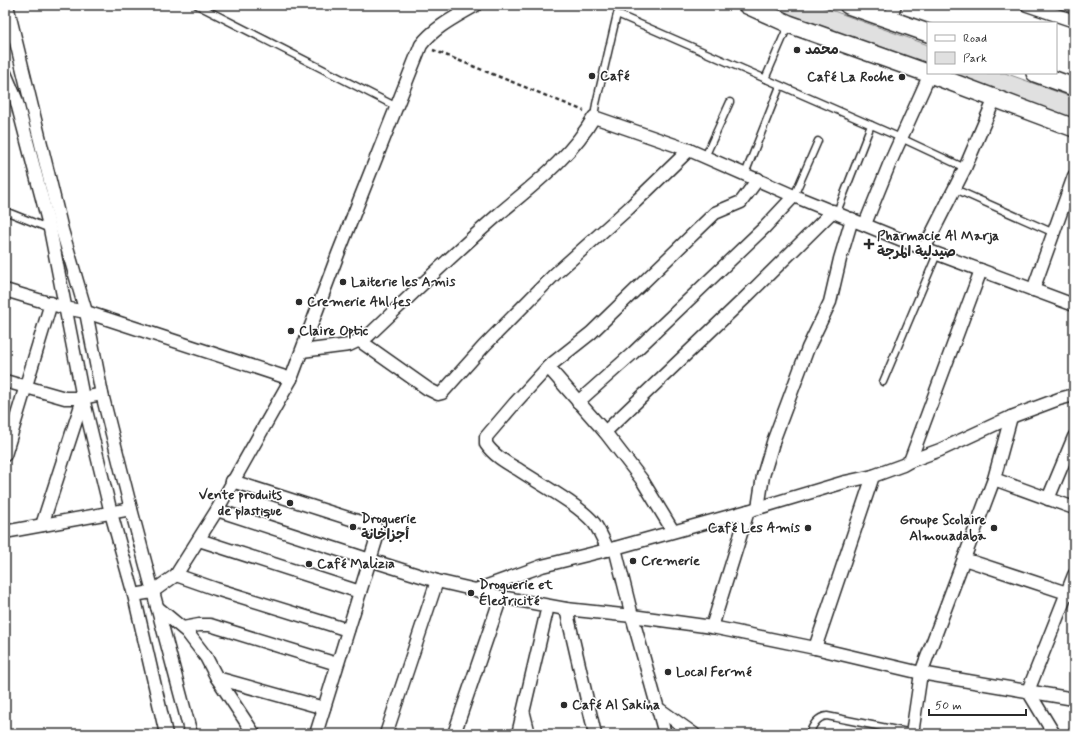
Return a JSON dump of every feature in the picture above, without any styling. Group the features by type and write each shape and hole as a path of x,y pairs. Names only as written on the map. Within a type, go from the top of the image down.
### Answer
{"street":[{"path":"7,5 62,230 86,312 102,394 131,509 191,734"},
{"path":"134,595 152,592 176,575 217,510 232,481 291,379 338,254 422,45 429,35 476,5"},
{"path":"747,5 789,24 927,73"},
{"path":"848,5 892,12 927,32"},
{"path":"1027,5 1074,21"},
{"path":"5,73 16,99 50,229 83,398 111,513 134,595 166,734"},
{"path":"865,224 930,74 1074,128"},
{"path":"1038,74 1074,87"},
{"path":"924,249 965,168 995,98"},
{"path":"302,351 349,345 368,336 499,215 535,184 576,144 594,117 689,150 794,196 835,211 924,249 1074,305"},
{"path":"360,341 428,389 438,394 442,393 484,346 555,274 629,208 689,150"},
{"path":"1033,290 1074,176"},
{"path":"665,734 632,616 611,549 593,522 564,498 498,458 488,448 485,442 486,437 548,367 591,333 715,213 741,202 758,179"},
{"path":"578,402 633,353 765,226 794,196"},
{"path":"605,432 835,211"},
{"path":"712,627 764,476 774,439 808,348 830,302 840,259 852,219"},
{"path":"910,461 981,270"},
{"path":"6,292 65,308 86,312 291,379"},
{"path":"5,456 27,387 51,303"},
{"path":"548,367 605,432 642,480 673,531"},
{"path":"5,381 65,398 83,398 102,394"},
{"path":"476,590 542,566 611,549 845,482 873,476 940,450 1011,417 1059,399 1074,396"},
{"path":"42,525 83,398"},
{"path":"912,733 921,673 994,478 1011,417"},
{"path":"1048,500 1074,437"},
{"path":"815,648 873,476"},
{"path":"994,478 1048,500 1074,508"},
{"path":"232,481 373,526 377,529 378,534 316,734"},
{"path":"5,530 10,531 131,509"},
{"path":"217,510 437,581 501,597 566,609 712,627 815,648 921,673 1074,699"},
{"path":"199,540 360,592"},
{"path":"964,559 1071,594"},
{"path":"176,575 348,630"},
{"path":"1028,691 1071,594 1074,575"},
{"path":"386,734 437,581"},
{"path":"454,734 501,597"},
{"path":"518,734 548,606"},
{"path":"157,607 183,628 206,657 217,678 254,734"},
{"path":"566,609 595,734"},
{"path":"183,628 206,624 337,664"},
{"path":"217,678 324,708"},
{"path":"1028,691 1054,734"},
{"path":"659,709 694,734"},
{"path":"524,713 529,734"}],"lane":[{"path":"197,5 397,107"},
{"path":"594,117 617,14 901,138 965,168"},
{"path":"765,79 789,24"},
{"path":"745,174 780,86"},
{"path":"705,157 730,102"},
{"path":"835,211 871,125"},
{"path":"794,196 818,141"},
{"path":"954,189 1054,233"},
{"path":"5,211 50,229 62,230"},
{"path":"883,382 937,254"},
{"path":"809,734 820,717 827,716 912,733"}],"path":[{"path":"422,45 590,113 594,117"}],"green space":[{"path":"763,5 817,5 927,45 927,67 830,32"},
{"path":"947,74 1008,74 1074,98 1074,120"}],"place":[{"name":"محمد","path":"797,50"},
{"name":"Café","path":"592,76"},
{"name":"Café La Roche","path":"902,77"},
{"name":"Pharmacie Al Marja صيدلية المرجة","path":"869,244"},
{"name":"Laiterie les Amis","path":"343,282"},
{"name":"Cremerie Ahl fes","path":"299,302"},
{"name":"Claire Optic","path":"291,331"},
{"name":"Vente produits de plastique","path":"290,503"},
{"name":"Droguerie أجزاخانة","path":"353,527"},
{"name":"Café Les Amis","path":"808,528"},
{"name":"Groupe Scolaire Almouadaba","path":"994,528"},
{"name":"Cremerie","path":"633,561"},
{"name":"Café Malizia","path":"309,564"},
{"name":"Droguerie et Électricité","path":"471,593"},
{"name":"Local Fermé","path":"668,672"},
{"name":"Café Al Sakina","path":"564,705"}]}
